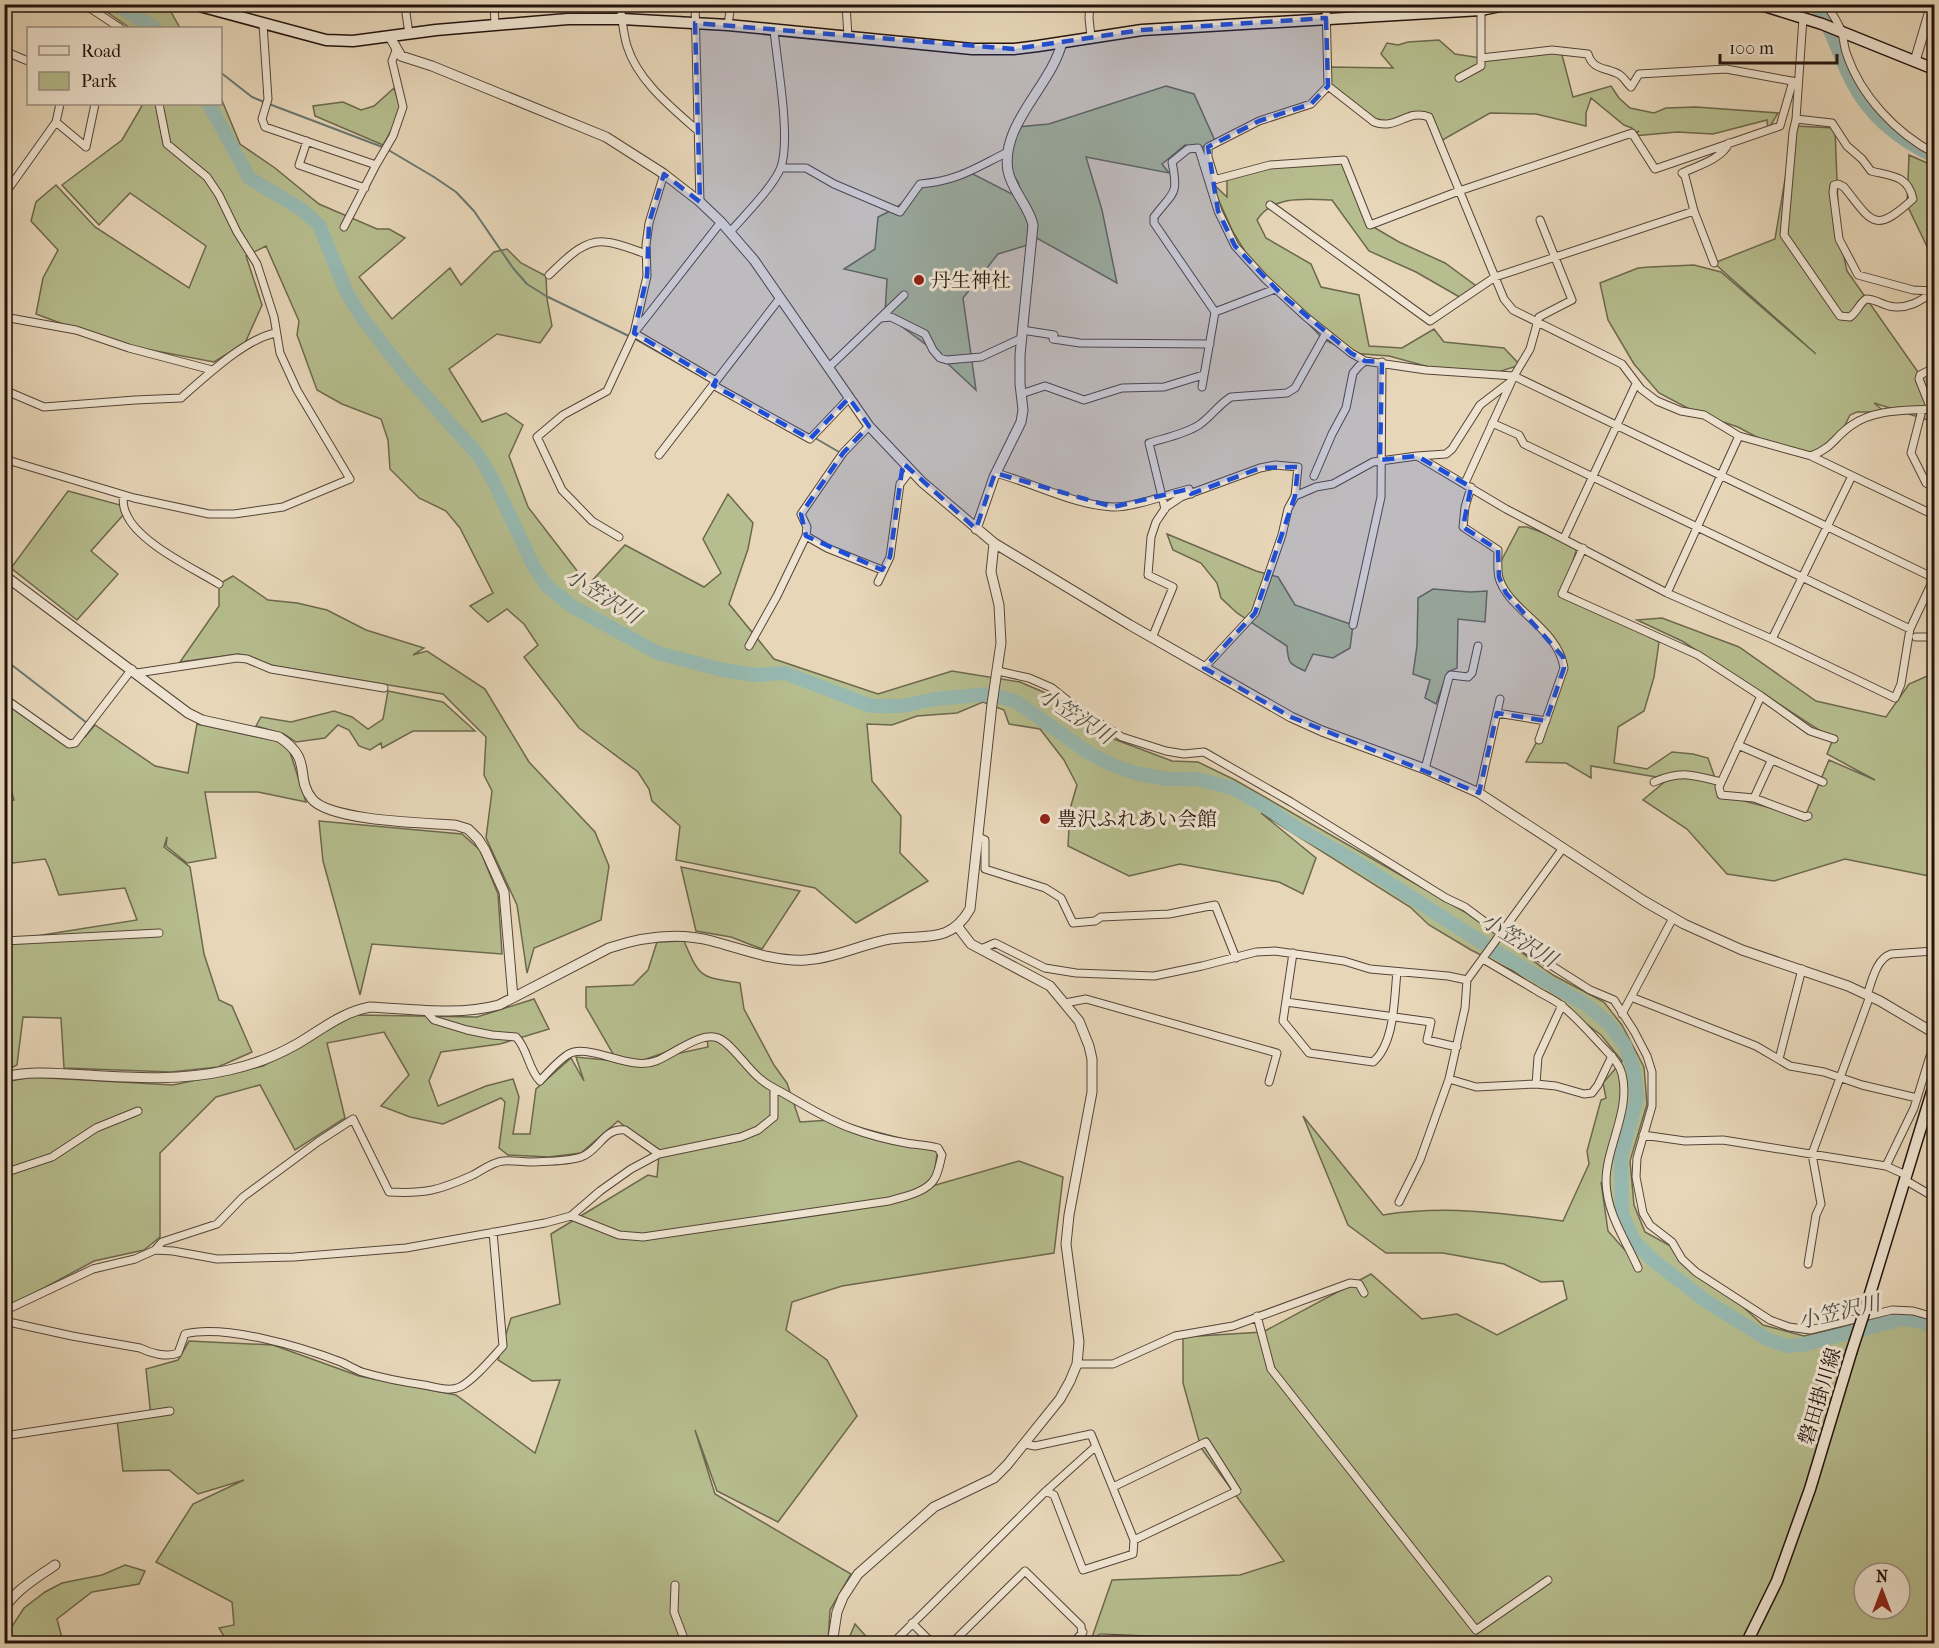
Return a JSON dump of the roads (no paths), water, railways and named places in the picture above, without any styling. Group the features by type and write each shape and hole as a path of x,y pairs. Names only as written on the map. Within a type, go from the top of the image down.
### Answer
{"main road":[{"path":"192,4 224,9 263,24 326,40 354,42 436,30 568,19 622,19 728,25 972,49 1014,49 1142,30 1326,18 1410,9 1481,10 1510,4"},
{"path":"1758,4 1822,24 1935,69"},
{"name":"磐田掛川線","path":"1746,1644 1778,1581 1810,1489 1935,1085"}],"street":[{"path":"4,14 10,4"},
{"path":"84,4 118,27"},
{"path":"409,4 406,13 409,34"},
{"path":"494,4 495,25"},
{"path":"620,4 627,45 632,59 648,82 669,105 698,130"},
{"path":"695,4 700,202"},
{"path":"728,25 731,4"},
{"path":"846,4 848,37"},
{"path":"1090,4 1091,37"},
{"path":"1326,4 1328,86 1311,104 1259,122 1208,147 1218,211 1231,239 1242,254 1275,289 1326,333 1365,361 1512,379 1616,425 1934,578 1910,629 1901,684 1895,698 1772,639 1666,592 1506,509 1417,456"},
{"path":"1826,4 1840,32 1857,80 1871,100 1891,122 1935,153"},
{"path":"1915,60 1932,4"},
{"path":"1459,78 1480,66 1481,10"},
{"path":"1803,18 1784,236 1840,316 1850,317 1866,299 1873,299 1889,306 1907,306 1920,302 1935,291"},
{"path":"263,24 268,99 262,119 266,127 376,165"},
{"path":"730,232 750,210 781,168 784,133 774,30"},
{"path":"390,37 401,56 432,66 606,137 664,174 700,202 754,260 869,426 910,471 994,543 1152,638 1301,721 1425,769 1479,793 1673,918 1742,950 1802,969 1868,996 1935,1033"},
{"path":"976,529 995,473 1021,422 1023,410 1019,373 1033,225 1031,216 1011,181 1008,168 1010,140 1059,55 1062,42"},
{"path":"344,227 393,136 403,107 392,61 397,48"},
{"path":"1481,58 1552,50 1588,54 1590,62 1598,68 1622,76 1631,87 1639,74 1726,69 1796,81"},
{"path":"4,51 27,61"},
{"path":"1212,181 1270,165 1344,160 1370,225 1459,191 1632,133 1655,169 1780,126 1796,81"},
{"path":"1328,86 1374,122 1383,125 1392,124 1415,114 1429,117 1504,299 1513,310 1622,364 1636,384 1657,401 1681,411 1704,415 1739,436 1811,456 1935,515"},
{"path":"4,195 56,122 60,105"},
{"path":"56,122 86,147 95,105"},
{"path":"4,459 123,495 209,514 234,514 283,507 350,479 297,390 280,353 269,299 257,264 207,177 167,144 159,105"},
{"path":"1796,119 1832,123 1847,146 1862,159 1871,171 1892,175 1902,180 1911,190 1913,199 1897,214 1877,222 1870,220 1844,188 1838,184 1834,185 1839,239 1858,275 1912,290 1935,291"},
{"path":"307,141 299,165 365,188"},
{"path":"1714,263 1694,211 1685,176 1682,173 1716,157 1726,150 1729,143"},
{"path":"1202,387 1215,312 1154,223 1154,217 1176,188 1172,162 1188,149 1198,148 1212,181"},
{"path":"781,168 806,168 834,184 900,212 920,184 961,177 1008,152"},
{"path":"619,537 592,521 562,490 537,437 563,415 607,391 634,333 647,276 646,254 649,223 664,174"},
{"path":"1270,205 1430,321 1496,277 1694,211"},
{"path":"1539,740 1564,668 1563,657 1541,627 1506,593 1499,577 1498,550 1463,527 1468,485 1512,379 1530,349 1539,317 1572,300 1540,220"},
{"path":"634,333 721,222"},
{"path":"549,274 580,248 594,243 605,242 646,254"},
{"path":"1215,312 1275,289"},
{"path":"828,368 904,296"},
{"path":"659,455 780,298"},
{"path":"4,317 76,330 129,348 212,370"},
{"path":"881,318 891,317 925,334 933,350 940,358 947,360 981,357 1022,334 1054,335 1053,339 1080,343 1210,344"},
{"path":"4,390 44,407 181,398 212,370 261,337 276,333"},
{"path":"634,333 810,439 849,398"},
{"path":"1165,509 1149,443 1195,427 1231,397 1287,393 1294,388 1326,333"},
{"path":"1314,476 1346,408 1353,373 1365,361"},
{"path":"1353,625 1381,497 1382,362"},
{"path":"1811,456 1826,450 1850,426 1869,417 1885,412 1933,410 1919,380 1920,375 1935,368"},
{"path":"1021,394 1045,386 1084,400 1122,388 1164,387 1203,375"},
{"path":"1295,496 1316,487 1333,484 1380,460 1446,454 1452,449 1480,405 1512,379"},
{"path":"1564,538 1636,384"},
{"path":"1922,410 1911,453 1926,483 1935,488"},
{"path":"1492,423 1519,435 1524,444 1910,629"},
{"path":"748,646 777,596 806,536 807,526 801,514 843,453 869,426"},
{"path":"1666,592 1739,436"},
{"path":"1152,638 1173,587 1148,575 1151,537 1156,522 1165,509 1181,497 1260,468 1275,465 1298,467 1295,496 1288,509 1282,535 1254,613 1204,668"},
{"path":"878,582 890,557 900,484 910,471"},
{"path":"995,473 1045,491 1113,507 1189,489 1191,494"},
{"path":"1772,639 1851,476"},
{"path":"123,495 125,513 136,530 148,540 219,584"},
{"path":"806,536 827,548 882,570"},
{"path":"4,1077 32,1072 157,1079 229,1070 275,1055 343,1015 356,1010 370,1008 481,1010 499,1005 625,942 673,935 710,940 763,956 806,960 843,954 888,940 947,933 958,927 970,909 1002,630 991,572 994,543"},
{"path":"1583,548 1562,594 1698,656 1761,696 1810,731 1834,739"},
{"path":"4,574 188,713 202,720 279,737 288,743 297,752 302,762 304,779 312,799 327,809 356,816 455,825 468,830 478,838 504,892 513,998"},
{"path":"1916,637 1935,637"},
{"path":"1425,769 1449,677 1451,675 1468,677 1472,673 1478,646"},
{"path":"4,698 69,744 75,743 134,671 237,658 247,659 271,669 384,688"},
{"path":"998,671 1029,678 1052,688 1082,712 1122,737 1166,751 1184,754 1204,752 1291,802 1446,898 1465,907 1499,934 1590,990 1614,1000 1634,1031 1647,1056 1652,1072 1652,1106 1637,1158 1636,1178 1643,1213 1650,1225 1672,1242 1682,1259 1696,1272 1770,1320 1789,1327 1810,1330 1892,1310 1913,1311 1935,1317"},
{"path":"1761,696 1721,782 1719,787 1721,795 1754,798 1805,817 1808,816"},
{"path":"1479,793 1500,699"},
{"path":"1497,713 1546,721"},
{"path":"1738,745 1823,782"},
{"path":"1754,798 1771,761"},
{"path":"1654,783 1681,773 1721,782"},
{"path":"978,837 985,840 985,868 1045,888 1061,898 1073,923 1095,921 1101,917 1169,914 1215,905 1236,958"},
{"path":"1399,1202 1420,1160 1449,1078 1457,1047 1467,980 1563,848"},
{"path":"1622,1014 1673,918"},
{"path":"832,1644 837,1612 858,1574 934,1507 994,1478 1025,1444 1060,1399 1077,1364 1079,1342 1066,1244 1069,1215 1092,1092 1093,1077 1089,1046 1079,1021 1050,986 971,944 958,927"},
{"path":"4,941 159,933"},
{"path":"981,949 994,943 1045,968 1104,975 1154,976 1256,952 1275,951 1344,960 1370,969 1467,980"},
{"path":"1808,1264 1815,1215 1821,1204 1812,1154 1880,961 1891,954 1935,951"},
{"path":"1293,953 1283,1021 1309,1053 1373,1062 1382,1054 1389,1036 1397,972"},
{"path":"1484,958 1562,1005 1612,1056 1623,1075 1624,1096 1612,1144 1606,1184 1609,1204 1620,1234 1629,1247 1638,1268"},
{"path":"1779,1059 1802,969"},
{"path":"1630,997 1756,1046 1790,1066 1824,1072 1862,1085 1917,1098"},
{"path":"1065,1003 1086,999 1277,1053 1269,1082"},
{"path":"1286,1002 1431,1022 1427,1040 1457,1047"},
{"path":"1536,1084 1538,1057 1562,1005"},
{"path":"425,1010 434,1020 467,1030 516,1037 521,1042 535,1075 540,1081 568,1054 579,1052 598,1054 627,1063 648,1063 705,1037 716,1037 725,1042 757,1078 831,1120 855,1130 903,1143 938,1148 942,1155 937,1176 928,1186 889,1201 643,1237 618,1234 571,1216"},
{"path":"1449,1078 1476,1087 1536,1084 1556,1086 1584,1094 1592,1093 1612,1056"},
{"path":"1886,1166 1917,1098 1930,1056"},
{"path":"155,1250 217,1259 294,1257 406,1248 571,1216 631,1169 659,1154 741,1137 758,1130 774,1117 774,1088"},
{"path":"4,1173 51,1157 66,1150 96,1128 138,1111"},
{"path":"4,1311 93,1269 135,1259 155,1250 162,1242 217,1224 243,1197 353,1119 389,1192 419,1194 434,1191 501,1161 530,1162 584,1156 597,1147 610,1131 619,1129 625,1130 659,1154"},
{"path":"1643,1135 1685,1141 1723,1140 1886,1166 1935,1197"},
{"path":"4,1321 172,1356 178,1353 185,1334 221,1332 237,1334 295,1347 341,1362 360,1371 406,1383 450,1389 461,1387 503,1346 493,1232"},
{"path":"1077,1364 1113,1364 1175,1336 1233,1326 1315,1298 1350,1283 1359,1284 1364,1293"},
{"path":"1257,1316 1261,1323 1271,1369 1476,1630 1548,1580"},
{"path":"4,1436 170,1411"},
{"path":"1025,1444 1035,1446 1090,1434 1134,1540 1133,1554 1083,1570 1054,1495 1046,1491"},
{"path":"1113,1487 1206,1442 1237,1491 1134,1540"},
{"path":"892,1644 1046,1491 1095,1447"},
{"path":"4,1609 8,1602 30,1583 56,1565"},
{"path":"951,1644 1025,1571 1081,1626 1083,1644"},
{"path":"675,1585 674,1612 687,1644"},
{"path":"912,1623 933,1644"},
{"path":"1072,1644 1083,1632"},
{"path":"1101,1638 1178,1641 1186,1644"}],"waterway":[{"name":"小笠沢川","path":"115,4 153,27"},
{"path":"1814,4 1831,33 1853,83 1868,107 1898,135 1934,156"},
{"path":"222,74 252,97 264,102"},
{"path":"269,104 385,148 434,177 456,192 474,211 513,268 527,284 546,296 635,339 697,374"},
{"name":"小笠沢川","path":"210,105 249,178 301,209 319,225 346,291 360,315 405,373 479,456 493,480 534,567 547,586 573,607 658,653 723,670 755,675 785,673 871,706 903,706 935,699 989,694 1015,701 1089,753 1112,765 1135,773 1167,779 1197,779 1232,788 1588,1006 1609,1024 1625,1045 1634,1071 1637,1098 1621,1157 1622,1214 1634,1241 1654,1261 1706,1301 1767,1339 1786,1346 1802,1345 1903,1319 1922,1322 1934,1329"},
{"path":"815,438 839,452"},
{"path":"4,659 87,723"}],"place":[{"name":"丹生神社","path":"919,280"},
{"name":"豊沢ふれあい会館","path":"1045,819"}]}
